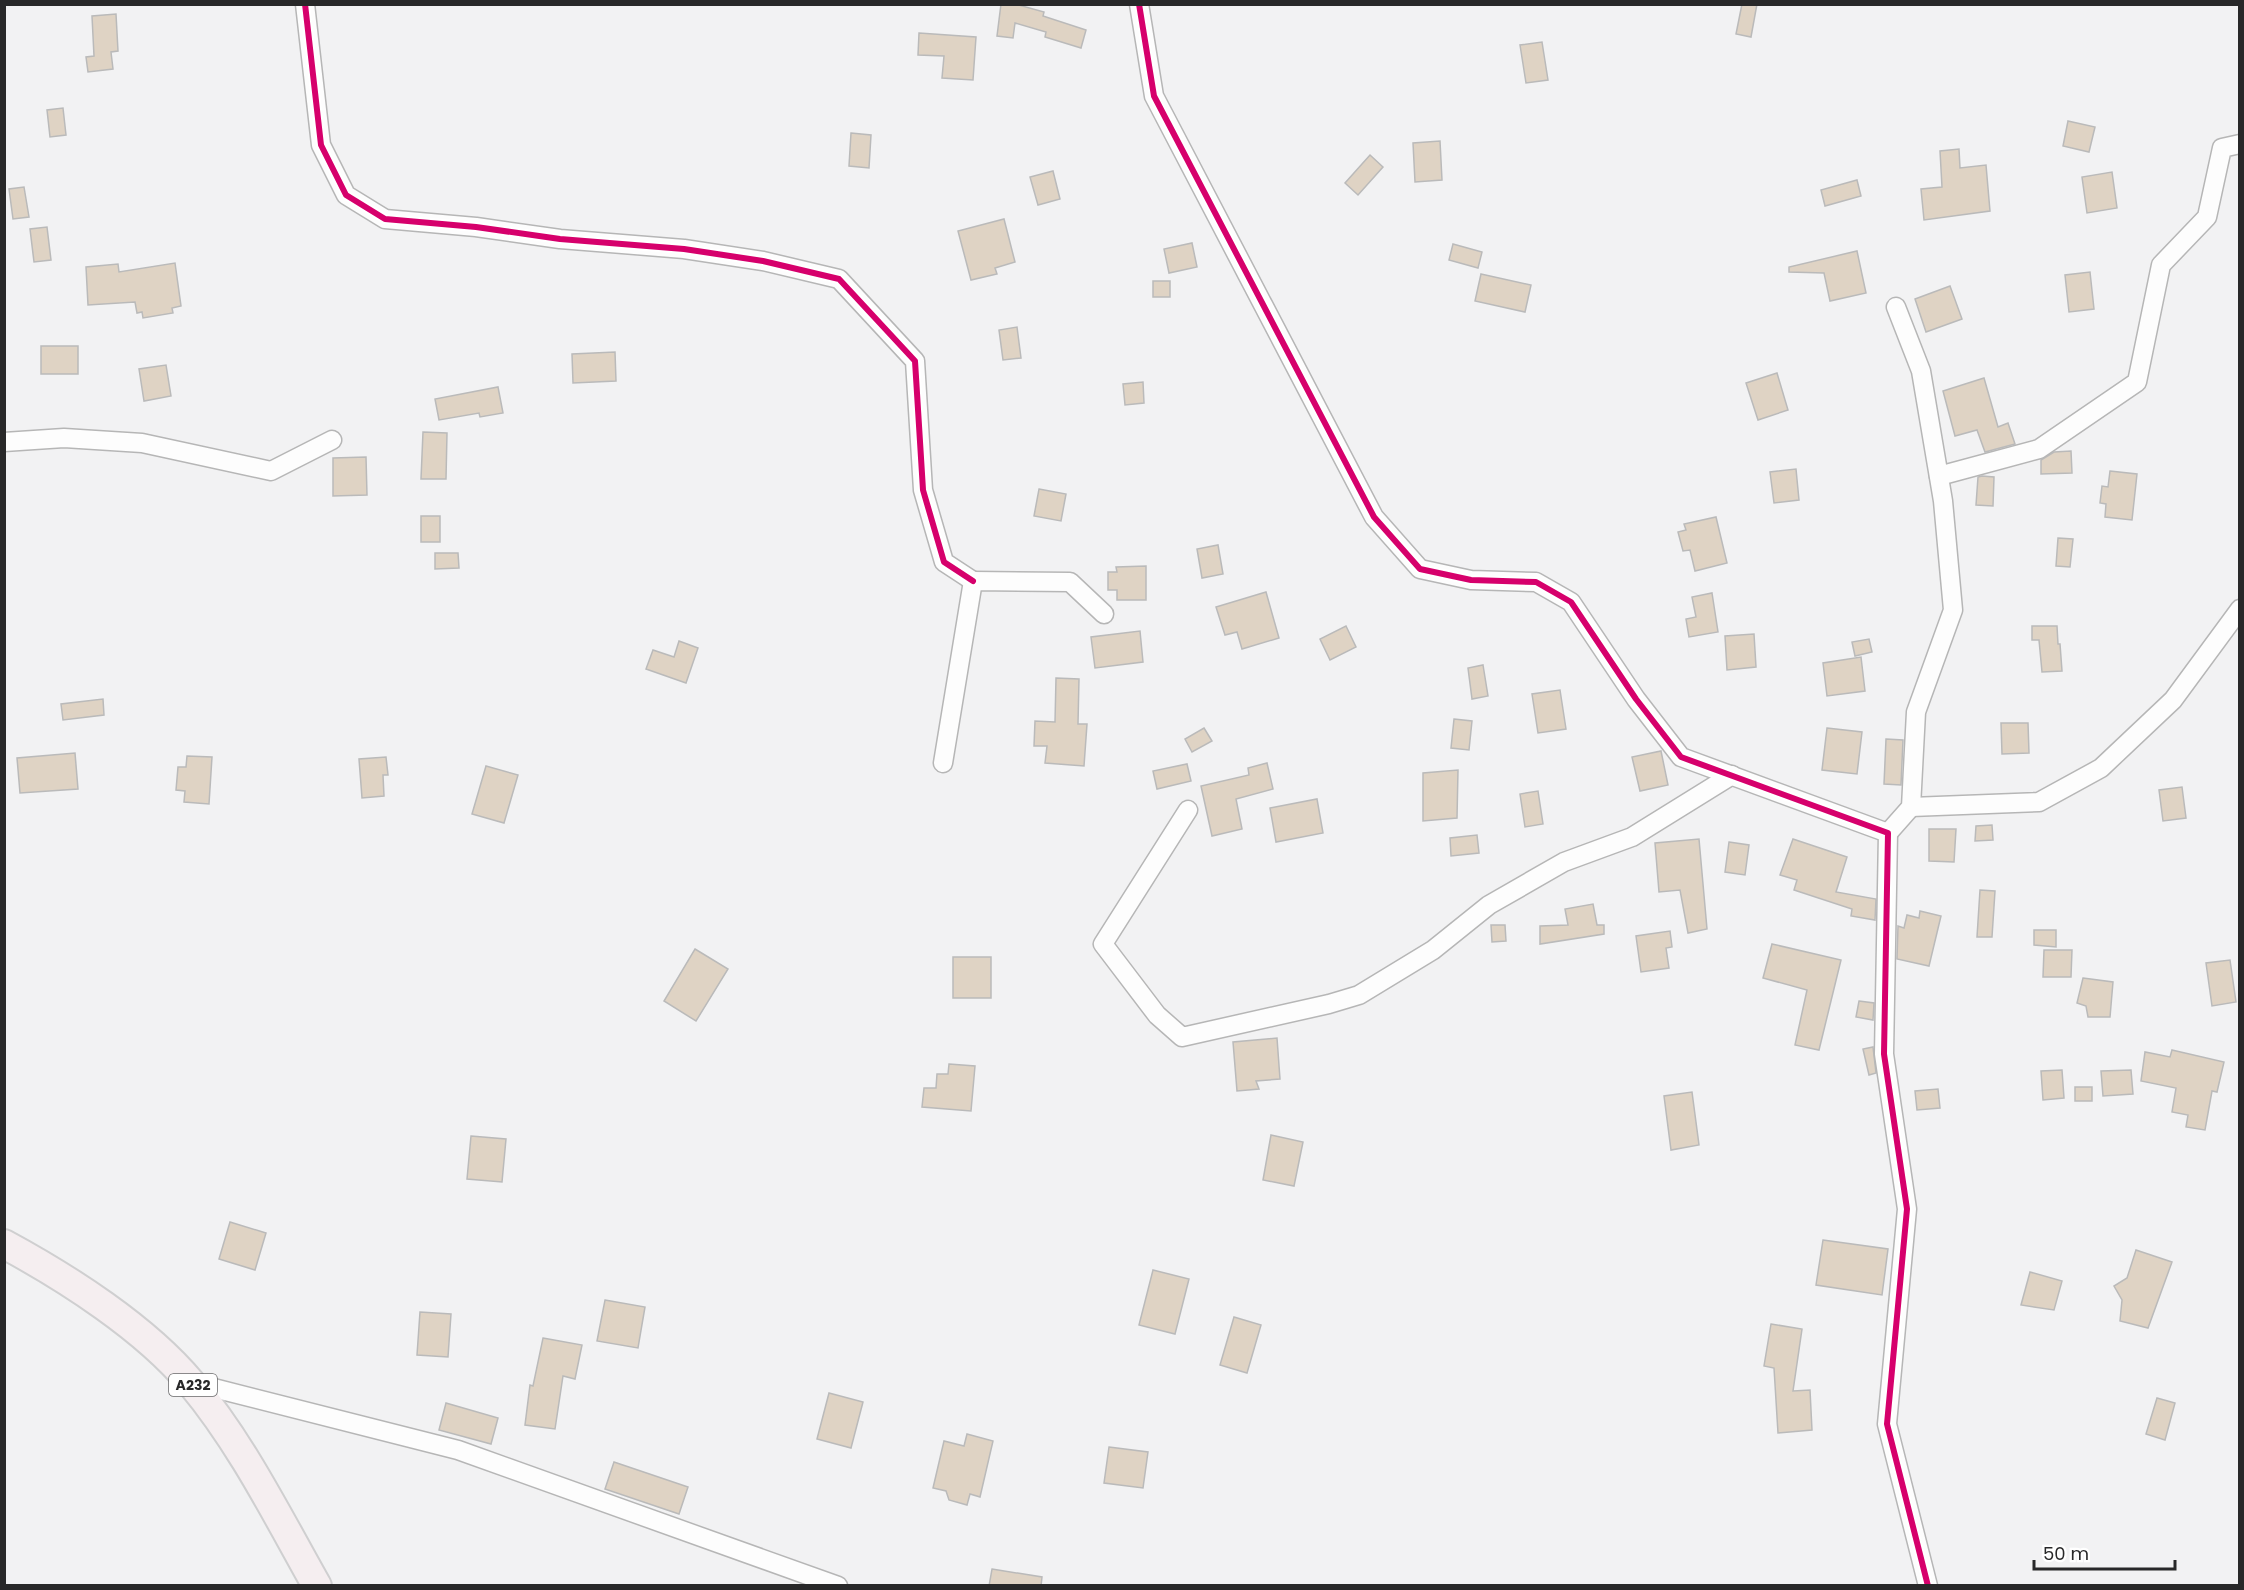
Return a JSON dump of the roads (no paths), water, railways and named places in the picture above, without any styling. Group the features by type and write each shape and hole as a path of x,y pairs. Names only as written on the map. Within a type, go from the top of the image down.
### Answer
{"main road":[{"name":"A232","path":"4,1244 92,1299 143,1336 190,1382 233,1438 317,1586"}],"street":[{"path":"305,4 321,145 346,195 385,219 476,227 560,239 684,249 763,261 838,279 915,361 923,490 944,562 974,581 1070,582 1104,614"},
{"path":"1139,4 1154,96 1374,517 1420,569 1471,580 1536,582 1571,602 1636,699 1681,757 1888,833"},
{"path":"1939,476 2040,449 2137,382 2161,265 2207,217 2222,148 2240,144"},
{"path":"1896,307 1922,371 1939,476 1953,610 1916,712 1911,807 1888,833 1884,1054 1907,1209 1887,1424 1928,1586"},
{"path":"4,442 64,438 142,443 271,471 332,440"},
{"path":"943,763 974,581"},
{"path":"1911,807 2039,802 2101,768 2174,700 2240,609"},
{"path":"1188,810 1103,945 1157,1015 1182,1037 1329,1004 1359,995 1433,951 1489,905 1564,862 1632,837 1732,775"},
{"path":"190,1382 458,1450 838,1586"}]}
